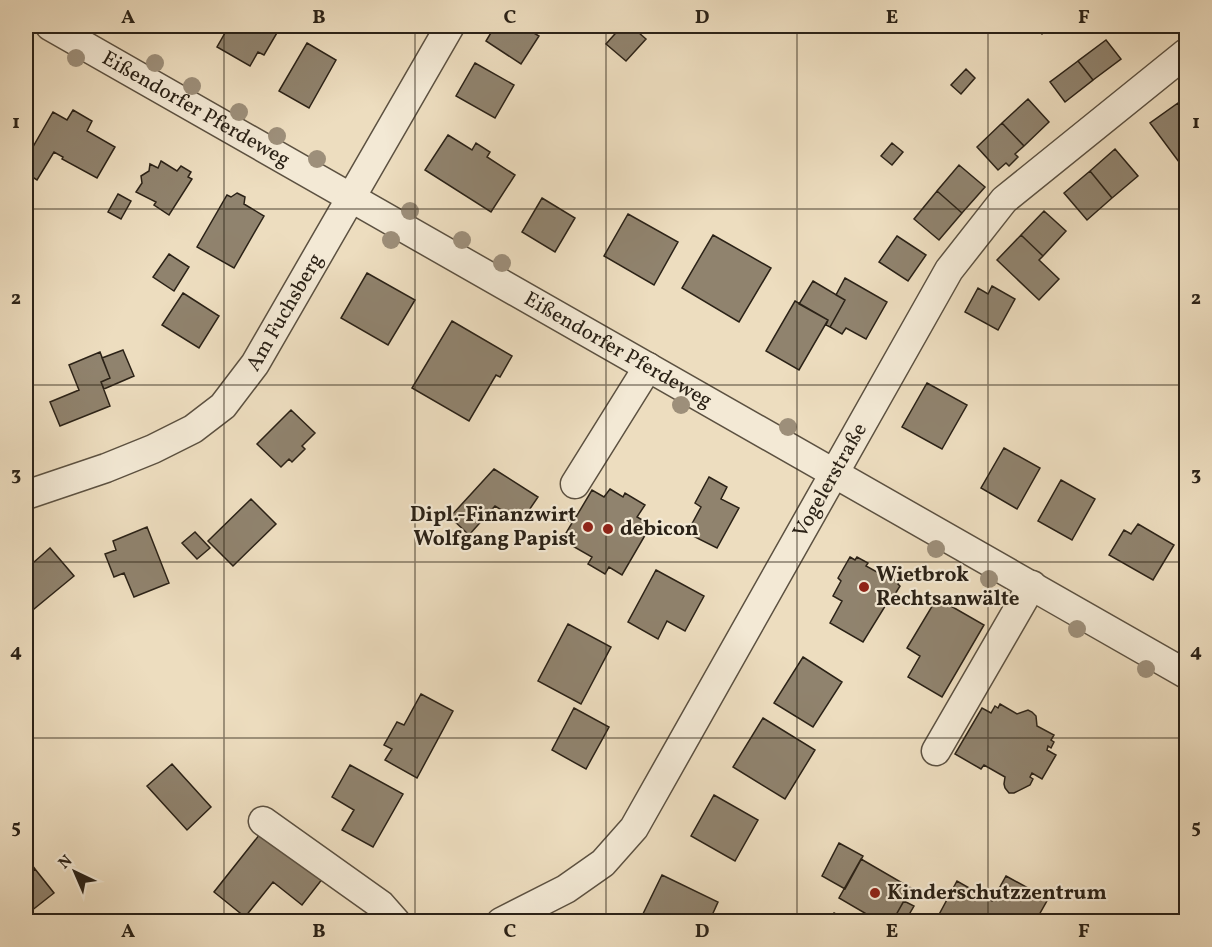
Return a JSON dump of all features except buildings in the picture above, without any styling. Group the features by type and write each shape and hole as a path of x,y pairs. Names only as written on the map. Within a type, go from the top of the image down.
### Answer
{"street":[{"name":"Eißendorfer Pferdeweg","path":"50,26 1186,674"},
{"name":"Am Fuchsberg","path":"26,495 71,481 153,448 193,429 223,406 255,364 450,26"},
{"name":"Vogelerstraße","path":"501,921 576,882 603,862 634,828 949,270 1004,201 1186,53"},
{"path":"575,484 648,367"},
{"path":"936,751 1032,585"},
{"path":"263,821 381,905 396,921"}],"place":[{"name":"Dipl.-Finanzwirt Wolfgang Papist","path":"588,527"},
{"name":"debicon","path":"608,529"},
{"name":"Wietbrok Rechtsanwälte","path":"864,587"},
{"name":"Kinderschutzzentrum","path":"875,893"}]}
